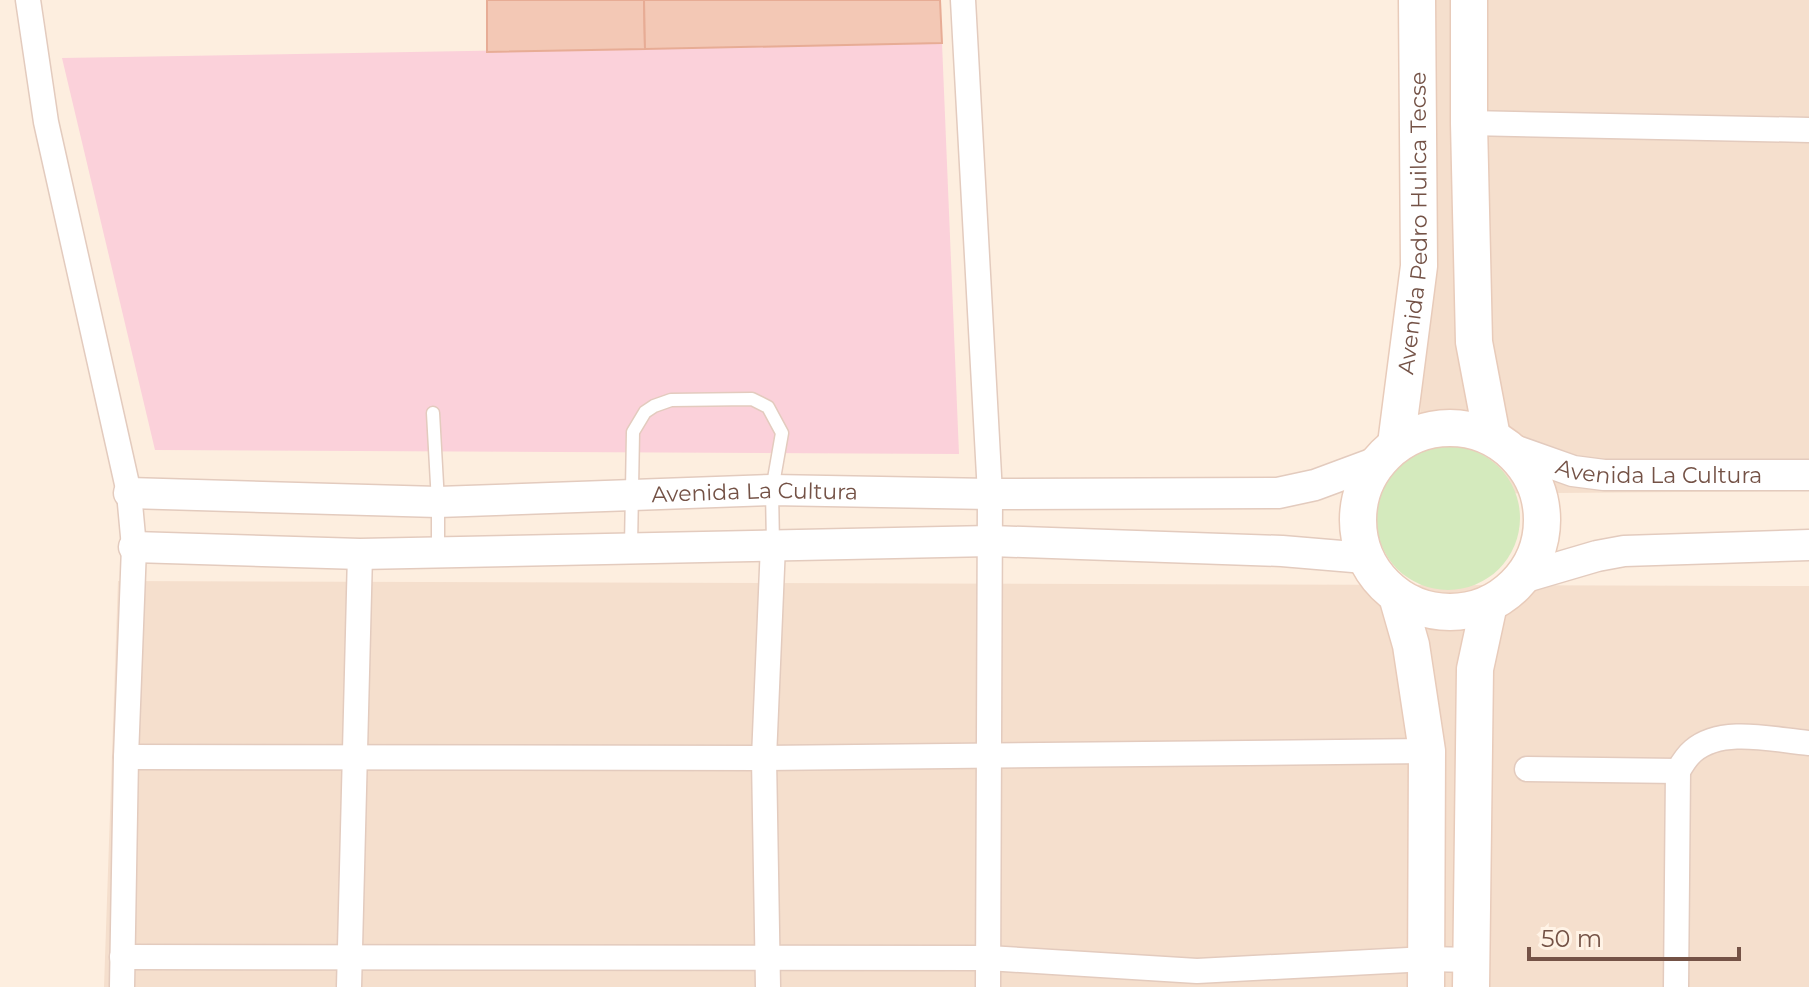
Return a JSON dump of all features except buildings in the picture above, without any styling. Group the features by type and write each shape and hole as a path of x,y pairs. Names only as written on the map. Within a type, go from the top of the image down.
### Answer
{"main road":[{"name":"Avenida Pedro Huilca Tecse","path":"1386,453 1419,266 1417,0"},
{"path":"1469,0 1474,342 1502,443"},
{"path":"1443,427 1469,429 1502,443 1533,477 1542,514 1534,558 1522,578 1489,604 1466,611 1441,612 1418,607 1397,596 1378,579 1365,558 1358,534 1358,508 1364,484 1386,453 1418,432 1443,427"},
{"path":"1397,596 1411,645 1427,751 1426,973"},
{"path":"1472,973 1475,669 1489,604"}],"street":[{"path":"28,0 46,122 129,493 134,547 122,987"},
{"path":"963,0 990,494 988,987"},
{"path":"1469,123 1809,130"},
{"name":"Avenida La Cultura","path":"1502,443 1573,471 1604,475 1809,475"},
{"name":"Avenida La Cultura","path":"129,493 438,502 772,490 990,494 1278,493 1315,485 1386,453"},
{"path":"134,547 360,554 991,541 1282,551 1365,558"},
{"path":"768,987 764,758 773,545"},
{"path":"1522,578 1624,551 1809,545"},
{"path":"349,987 360,554"},
{"path":"1676,987 1678,771 1693,751 1715,739 1742,737 1809,743"},
{"path":"126,757 764,758 1427,751"},
{"path":"1527,769 1678,771"},
{"path":"122,957 988,958 1197,979 1472,973"}],"lane":[{"path":"631,548 633,432 637,421 654,406 671,400 752,399 768,407 782,433 772,490 773,545"},
{"path":"433,413 438,551"}],"shaded area":[{"path":"1422,0 1809,0 1809,491 1420,494"},
{"path":"942,43 959,454 155,450 62,58"},
{"path":"118,581 1809,586 1809,987 104,987"}],"green space":[{"path":"1448,446 1476,451 1499,467 1515,490 1520,518 1515,546 1499,569 1476,585 1448,590 1420,585 1397,569 1381,546 1376,518 1381,490 1397,467 1420,451"}]}
